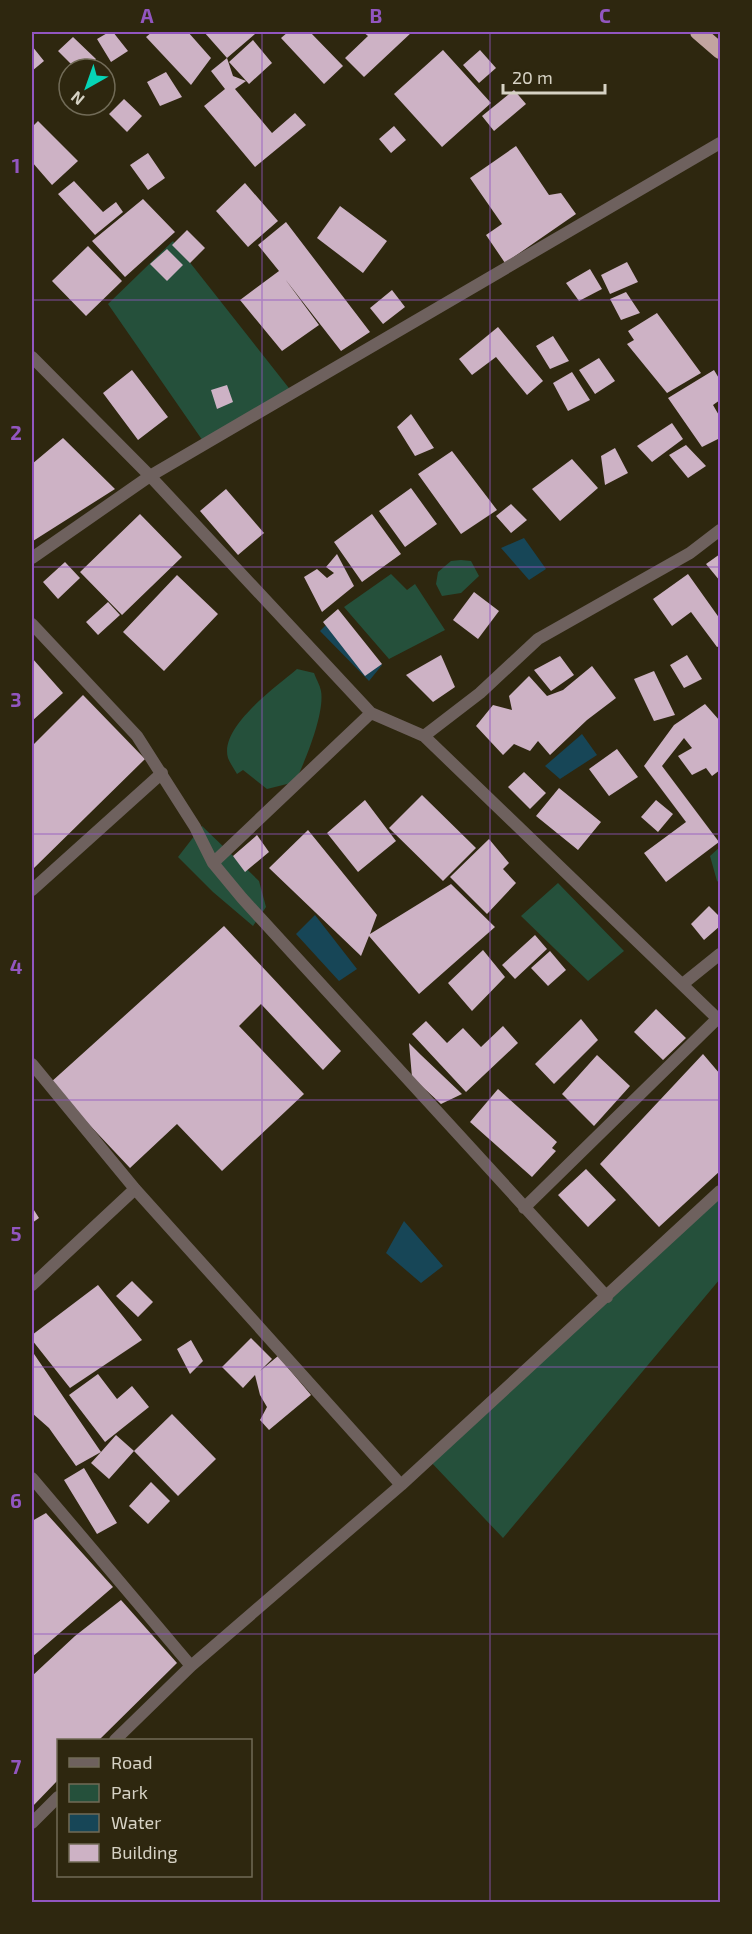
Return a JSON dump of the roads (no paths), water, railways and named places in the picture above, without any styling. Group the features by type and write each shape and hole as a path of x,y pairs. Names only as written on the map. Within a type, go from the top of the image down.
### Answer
{"highway":[{"path":"698,32 720,51"}],"street":[{"path":"32,558 150,476 720,143"},
{"path":"32,357 150,476 371,713 424,736 719,1019 524,1208"},
{"path":"424,736 489,685 538,639 690,553 720,530"},
{"path":"32,624 137,736 195,827 213,863 338,1004 607,1297"},
{"path":"213,863 371,713"},
{"path":"32,891 162,773"},
{"path":"684,983 720,954"},
{"path":"32,1064 135,1189 401,1485"},
{"path":"32,1285 135,1189"},
{"path":"117,1739 191,1666 401,1485 720,1191"},
{"path":"32,1478 191,1666"},
{"path":"32,1823 57,1798"}],"water":[{"path":"524,538 546,569 529,580 501,548"},
{"path":"339,612 382,665 369,681 320,631"},
{"path":"582,734 597,755 560,779 545,766"},
{"path":"315,915 357,969 339,981 296,934"},
{"path":"404,1221 443,1266 421,1283 386,1253"}]}
